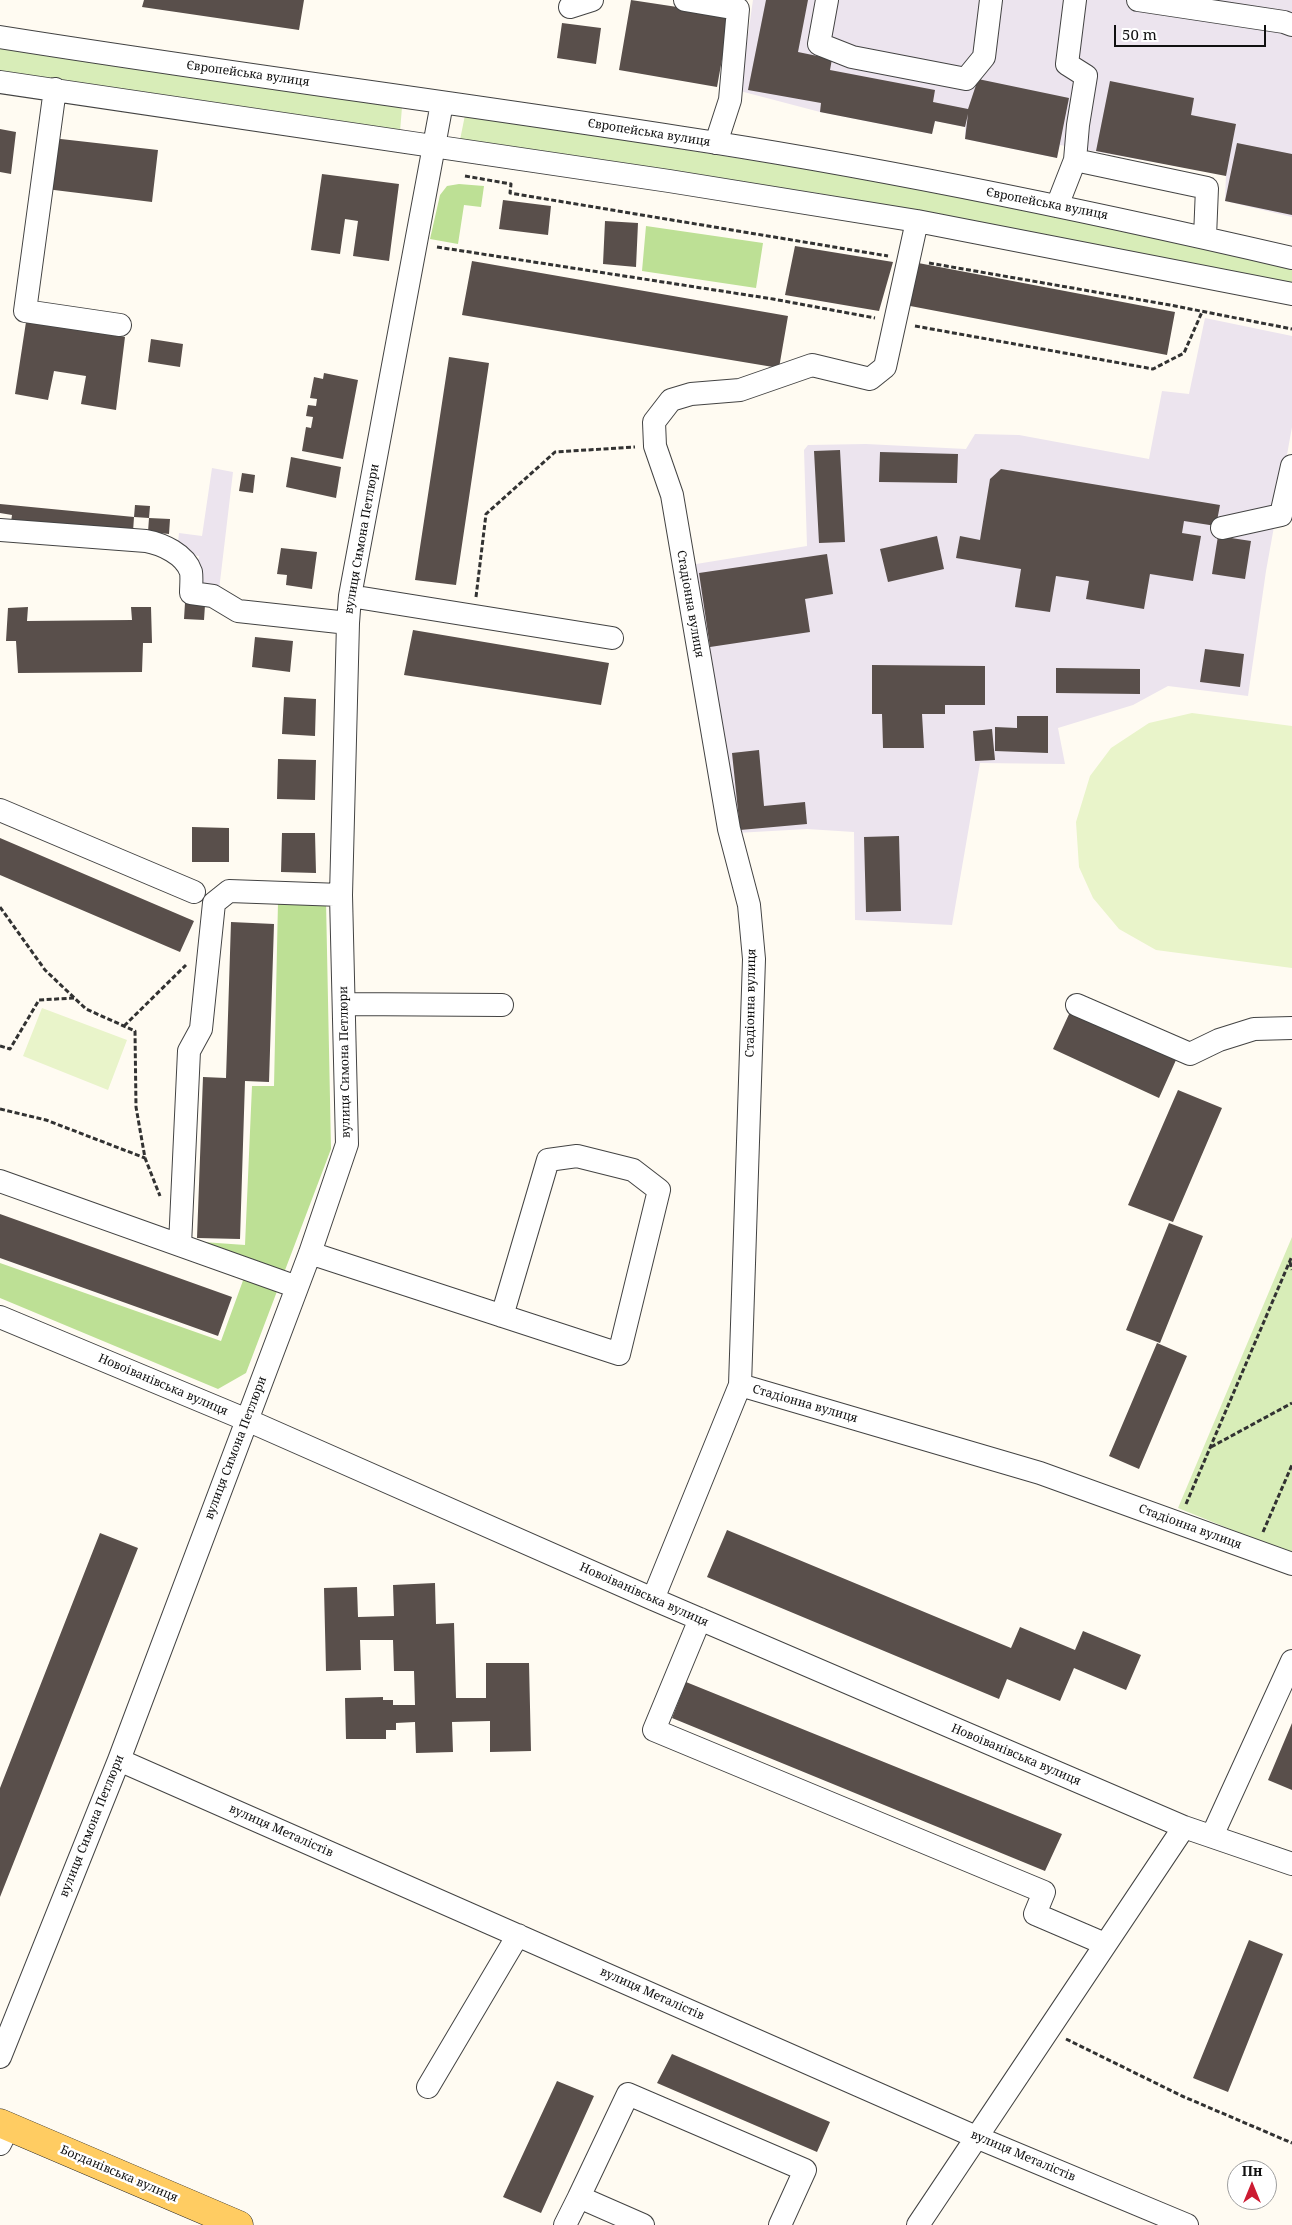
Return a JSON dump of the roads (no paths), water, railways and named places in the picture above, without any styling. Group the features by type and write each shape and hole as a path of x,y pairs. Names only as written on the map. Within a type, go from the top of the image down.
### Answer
{"main road":[{"name":"Богданівська вулиця","path":"3,2131 239,2225"}],"street":[{"path":"570,7 592,0"},
{"path":"685,0 738,9 730,100 716,143"},
{"path":"827,0 819,44 852,56 966,79 984,57 991,0"},
{"path":"1138,0 1284,22 1292,25"},
{"path":"1057,206 1075,160 1078,125 1086,76 1067,64 1068,1"},
{"name":"Європейська вулиця","path":"0,37 716,143 914,178 1057,206 1205,237 1292,258"},
{"path":"0,82 669,181 917,221 1292,294"},
{"path":"55,89 24,310 120,325"},
{"name":"вулиця Симона Петлюри","path":"0,2057 118,1760 310,1253 347,1144 341,895 350,596 442,103"},
{"path":"1075,160 1207,188 1205,237"},
{"name":"Стадіонна вулиця","path":"917,221 885,367 870,379 812,365 740,390 691,394 671,400 654,422 655,446 672,495 729,829 748,905 754,958 740,1385 1040,1473 1292,1564"},
{"path":"1222,528 1281,515 1292,466"},
{"path":"0,530 159,543 181,557 191,572 191,593 213,596 238,611 348,623"},
{"path":"350,596 612,638"},
{"path":"0,810 194,892"},
{"path":"180,1245 189,1051 201,1029 214,903 229,891 341,895"},
{"path":"344,1004 502,1005"},
{"path":"1076,1006 1190,1054 1219,1040 1254,1029 1292,1028"},
{"path":"310,1253 502,1316 619,1354 659,1190 633,1170 576,1156 548,1160 502,1316"},
{"path":"0,1181 297,1287"},
{"name":"Новоіванівська вулиця","path":"0,1317 247,1420 653,1599 1184,1827 1292,1864"},
{"path":"653,1599 740,1385"},
{"path":"700,1619 654,1730 1044,1892 1036,1914 1105,1944"},
{"path":"1212,1836 1292,1662"},
{"name":"вулиця Металістів","path":"118,1760 976,2137 1187,2225"},
{"path":"918,2225 1184,1827"},
{"path":"428,2087 518,1935"},
{"path":"565,2225 628,2094 805,2170 780,2225"},
{"path":"579,2197 643,2225"}]}
